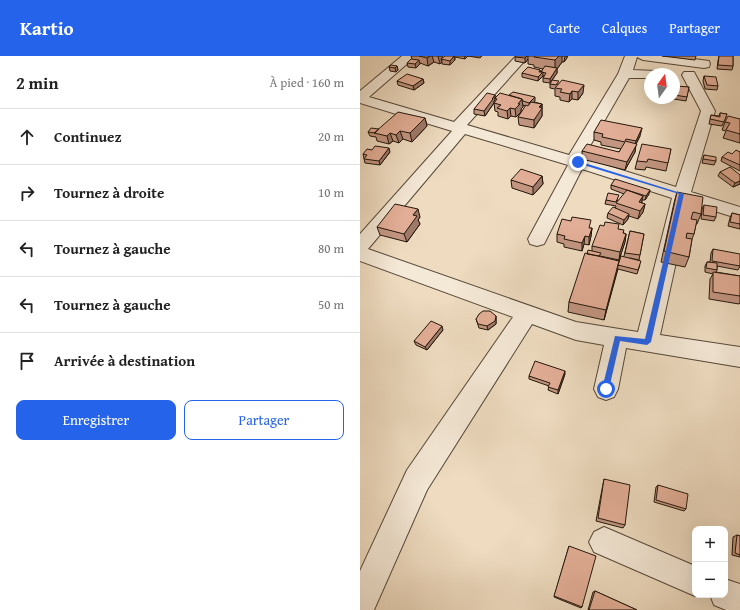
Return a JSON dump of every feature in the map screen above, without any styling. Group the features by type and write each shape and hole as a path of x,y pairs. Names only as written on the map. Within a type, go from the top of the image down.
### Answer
{"street":[{"path":"360,99 410,56"},
{"path":"360,246 523,56"},
{"path":"537,239 576,162 625,74 631,56"},
{"path":"643,56 709,60"},
{"path":"647,342 682,194 708,111 681,75 709,60"},
{"path":"625,74 644,74"},
{"path":"360,99 576,162 740,213"},
{"path":"360,254 576,331 740,357"},
{"path":"360,605 417,480 527,314"},
{"path":"606,389 617,338"},
{"path":"604,542 692,580"},
{"path":"728,595 740,600"}],"building":[{"path":"419,56 430,56 427,58"},
{"path":"445,56 454,56 450,61 441,59"},
{"path":"527,56 525,58 515,57"},
{"path":"559,56 555,60 534,57"},
{"path":"719,56 733,56 733,66 718,65"},
{"path":"411,59 419,60 415,64 407,63"},
{"path":"391,65 397,66 395,68 389,67"},
{"path":"545,66 557,68 550,79 543,78 546,73 541,72"},
{"path":"528,67 540,70 539,72 543,72 538,77 522,73"},
{"path":"407,74 423,79 413,86 397,81"},
{"path":"704,76 716,77 718,86 707,85"},
{"path":"552,80 559,81 556,85 550,84"},
{"path":"562,80 584,85 578,92 572,91 570,94 560,92 562,89 555,88"},
{"path":"680,86 689,87 687,97 680,96"},
{"path":"513,92 535,97 529,103 509,95"},
{"path":"487,93 495,95 484,111 474,109"},
{"path":"500,93 522,99 518,104 520,104 515,109 510,108 507,111 497,108 501,105 494,103 497,99 495,98"},
{"path":"531,102 542,104 539,107 542,108 534,120 518,117 526,105 528,106"},
{"path":"398,112 425,118 410,133 400,131 396,135 390,133 387,136 374,133"},
{"path":"720,113 727,114 724,122 710,119 711,115 720,117"},
{"path":"728,116 740,119 740,134 726,130 730,123 725,122"},
{"path":"601,120 642,128 636,141 626,139 625,141 637,144 627,162 582,151 587,144 619,152 625,142 602,137 603,134 594,132"},
{"path":"371,128 379,129 375,133 368,132"},
{"path":"642,144 671,149 668,163 648,159 647,162 637,161"},
{"path":"375,146 389,148 379,161 364,159 367,155 363,154 367,149 372,150"},
{"path":"736,150 740,152 740,165 722,157 728,152 732,154"},
{"path":"704,155 716,157 716,161 703,159"},
{"path":"730,167 740,175 740,181 735,183 720,172"},
{"path":"521,169 542,176 533,187 511,180"},
{"path":"615,179 650,190 646,196 611,185"},
{"path":"627,190 643,196 639,202 645,204 640,211 616,203"},
{"path":"677,192 703,197 701,214 693,212 691,219 697,220 694,234 687,233 686,238 692,239 689,257 664,251"},
{"path":"608,193 619,195 616,202 606,200"},
{"path":"395,204 418,209 413,215 417,216 404,234 377,227"},
{"path":"704,205 717,207 716,217 703,215"},
{"path":"613,207 629,214 624,220 608,213"},
{"path":"732,213 740,215 740,224 730,222"},
{"path":"572,217 591,220 589,228 592,228 589,237 585,236 582,243 564,239 565,236 557,234 562,219 571,221"},
{"path":"605,222 619,224 618,229 624,230 623,233 626,234 620,252 592,246 600,225 604,226"},
{"path":"630,231 644,234 640,255 625,253"},
{"path":"713,249 740,254 740,266 712,261"},
{"path":"588,250 601,253 599,256 587,254"},
{"path":"585,253 619,261 606,310 569,302"},
{"path":"621,256 641,261 638,270 618,265"},
{"path":"707,262 717,263 717,270 706,268"},
{"path":"713,272 740,276 740,296 713,292"},
{"path":"483,311 490,311 496,316 495,321 487,326 478,324 476,319"},
{"path":"431,321 442,326 425,347 414,341"},
{"path":"535,361 565,371 558,390 548,387 550,383 529,376"},
{"path":"604,479 630,485 625,525 598,518"},
{"path":"658,485 688,494 686,509 656,500"},
{"path":"737,535 740,536 740,555 735,553"},
{"path":"569,546 596,556 582,607 554,596"},
{"path":"595,591 637,610 589,610"}],"route":[{"path":"578,162 682,194 647,342 617,338 606,389"}]}
